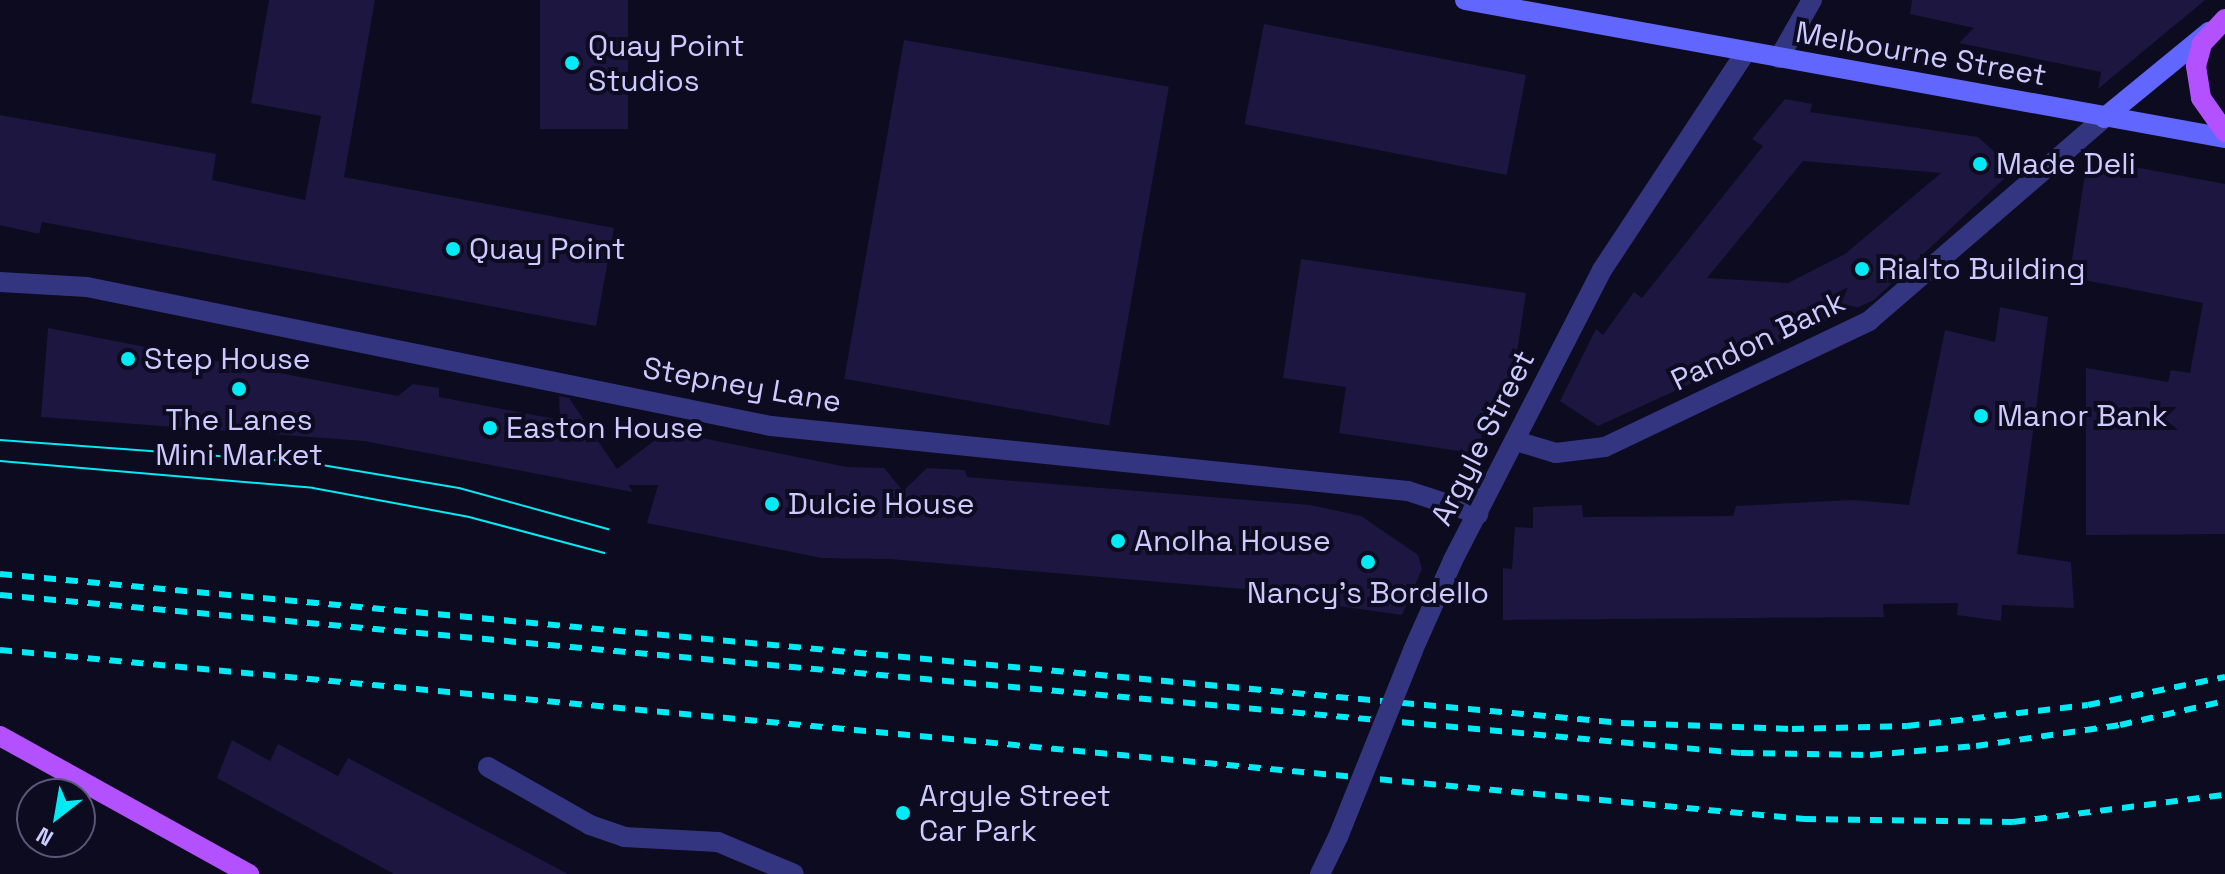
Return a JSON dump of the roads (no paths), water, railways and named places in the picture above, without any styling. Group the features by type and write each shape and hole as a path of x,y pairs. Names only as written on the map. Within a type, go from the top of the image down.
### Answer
{"main road":[{"path":"2221,22 2198,55 2197,79 2208,113 2225,135"},
{"path":"0,736 249,874"}],"street":[{"name":"Melbourne Street","path":"1465,0 2104,118 2225,135"},
{"path":"1779,58 1812,0"},
{"path":"2104,118 2221,22"},
{"name":"Argyle Street","path":"1320,874 1453,560 1602,270 1745,53"},
{"name":"Pandon Bank","path":"1516,441 1556,453 1605,447 1869,321 2104,118"},
{"name":"Stepney Lane","path":"0,282 87,287 771,426 1408,491 1478,514"},
{"path":"488,767 590,825 624,837 718,842 794,874"}],"tram line":[{"path":"0,440 310,463 459,488 608,529"},
{"path":"0,461 313,488 469,517 604,553"}],"railway":[{"path":"0,574 1622,723 1792,729 1907,726 2088,705 2225,677"},
{"path":"0,595 1741,753 1870,755 1976,746 2120,725 2225,701"},
{"path":"0,650 1804,819 2013,822 2225,795"}],"place":[{"name":"Quay Point Studios","path":"572,63"},
{"name":"Made Deli","path":"1980,164"},
{"name":"Quay Point","path":"453,249"},
{"name":"Rialto Building","path":"1862,269"},
{"name":"Step House","path":"128,359"},
{"name":"The Lanes Mini Market","path":"239,389"},
{"name":"Manor Bank","path":"1981,416"},
{"name":"Easton House","path":"490,428"},
{"name":"Dulcie House","path":"772,504"},
{"name":"Anolha House","path":"1118,541"},
{"name":"Nancy's Bordello","path":"1368,562"},
{"name":"Argyle Street Car Park","path":"903,813"}]}
